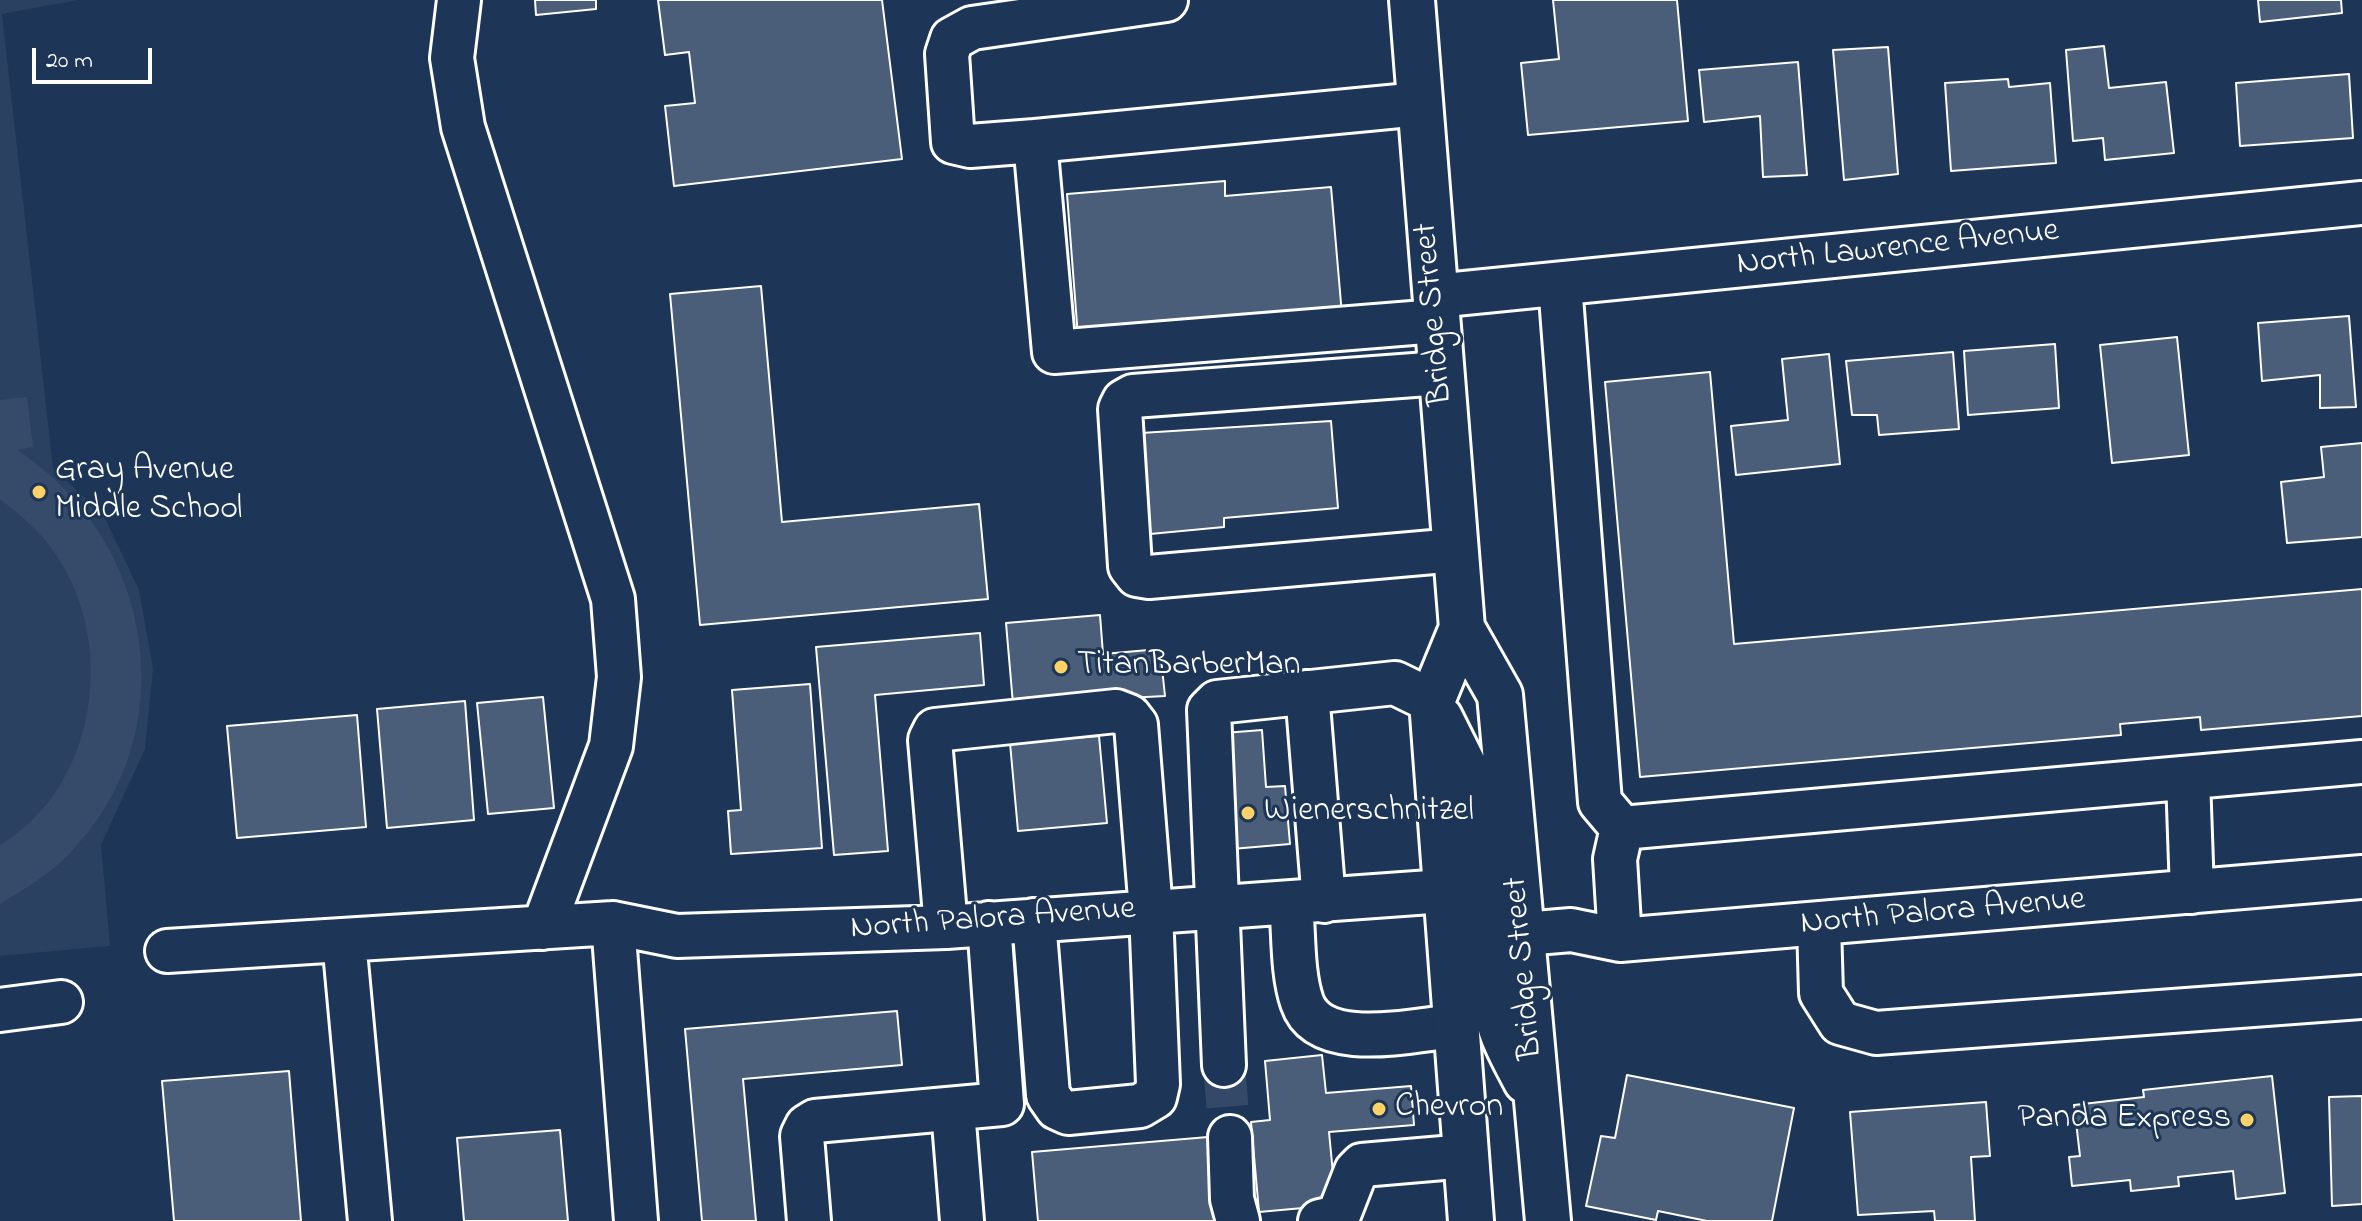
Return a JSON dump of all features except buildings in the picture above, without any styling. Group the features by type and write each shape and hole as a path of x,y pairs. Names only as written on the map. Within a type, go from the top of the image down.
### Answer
{"main road":[{"name":"Bridge Street","path":"1412,0 1462,628 1500,695 1548,1221"},
{"name":"Bridge Street","path":"1462,628 1432,701 1471,1221"},
{"path":"1432,701 1477,792 1487,882 1494,899 1524,934"},
{"path":"1444,891 1469,918 1482,942 1489,962 1501,1028 1539,1109"}],"street":[{"path":"459,0 452,58 463,127 613,599 619,677 611,746 543,928"},
{"path":"1166,0 1103,4 972,28 952,39 947,54 953,142 970,146 1035,141 1420,104"},
{"name":"North Lawrence Avenue","path":"1035,141 1054,352 1436,308 1560,284 2362,203"},
{"path":"1560,284 1600,802 1622,828"},
{"path":"1441,373 1133,396 1124,401 1120,409 1130,566 1137,575 1149,577 1456,550"},
{"path":"1224,1065 1209,710 1217,702 1395,683 1432,701"},
{"path":"1307,692 1307,902 1301,1000 1310,1020 1333,1033 1355,1035 1455,1026"},
{"path":"946,927 930,740 935,730 1116,711 1129,716 1136,725 1151,911 1158,1084 1155,1097 1140,1106 1068,1113 1057,1108 1048,1095 1034,920"},
{"path":"1622,828 2362,762"},
{"path":"2188,778 2192,892"},
{"path":"1620,940 1615,859 1622,828"},
{"name":"North Palora Avenue","path":"1524,934 1571,930 1620,940 2362,877"},
{"name":"North Palora Avenue","path":"167,951 613,923 677,936 946,927 1444,891"},
{"path":"613,923 636,1221"},
{"path":"809,1221 802,1136 807,1126 815,1121 1002,1104 989,923"},
{"path":"1819,925 1821,993 1840,1023 1876,1033 2362,997"},
{"path":"344,940 370,1221"},
{"path":"0,1010 61,1002"},
{"path":"953,1110 962,1221"},
{"path":"1230,1137 1232,1199 1238,1221"},
{"path":"1320,1221 1338,1217 1356,1171 1362,1165 1466,1156"}],"shaded area":[{"name":"Gray Avenue Middle School","path":"0,0 78,0 2,14 53,468 104,516 139,590 153,669 145,749 101,845 110,946 0,956"},
{"path":"27,397 33,447 17,450 64,488 100,534 125,585 139,640 141,697 130,753 106,806 61,862 0,904 0,845 33,819 59,787 77,749 88,709 91,667 86,625 73,585 47,542 0,499 0,400"}],"tunnel":[{"path":"1224,1065 1230,1137"}],"place":[{"name":"Gray Avenue Middle School","path":"39,492"},
{"name":"TitanBarberMan","path":"1061,667"},
{"name":"Wienerschnitzel","path":"1248,813"},
{"name":"Chevron","path":"1379,1109"},
{"name":"Panda Express","path":"2247,1120"}]}
